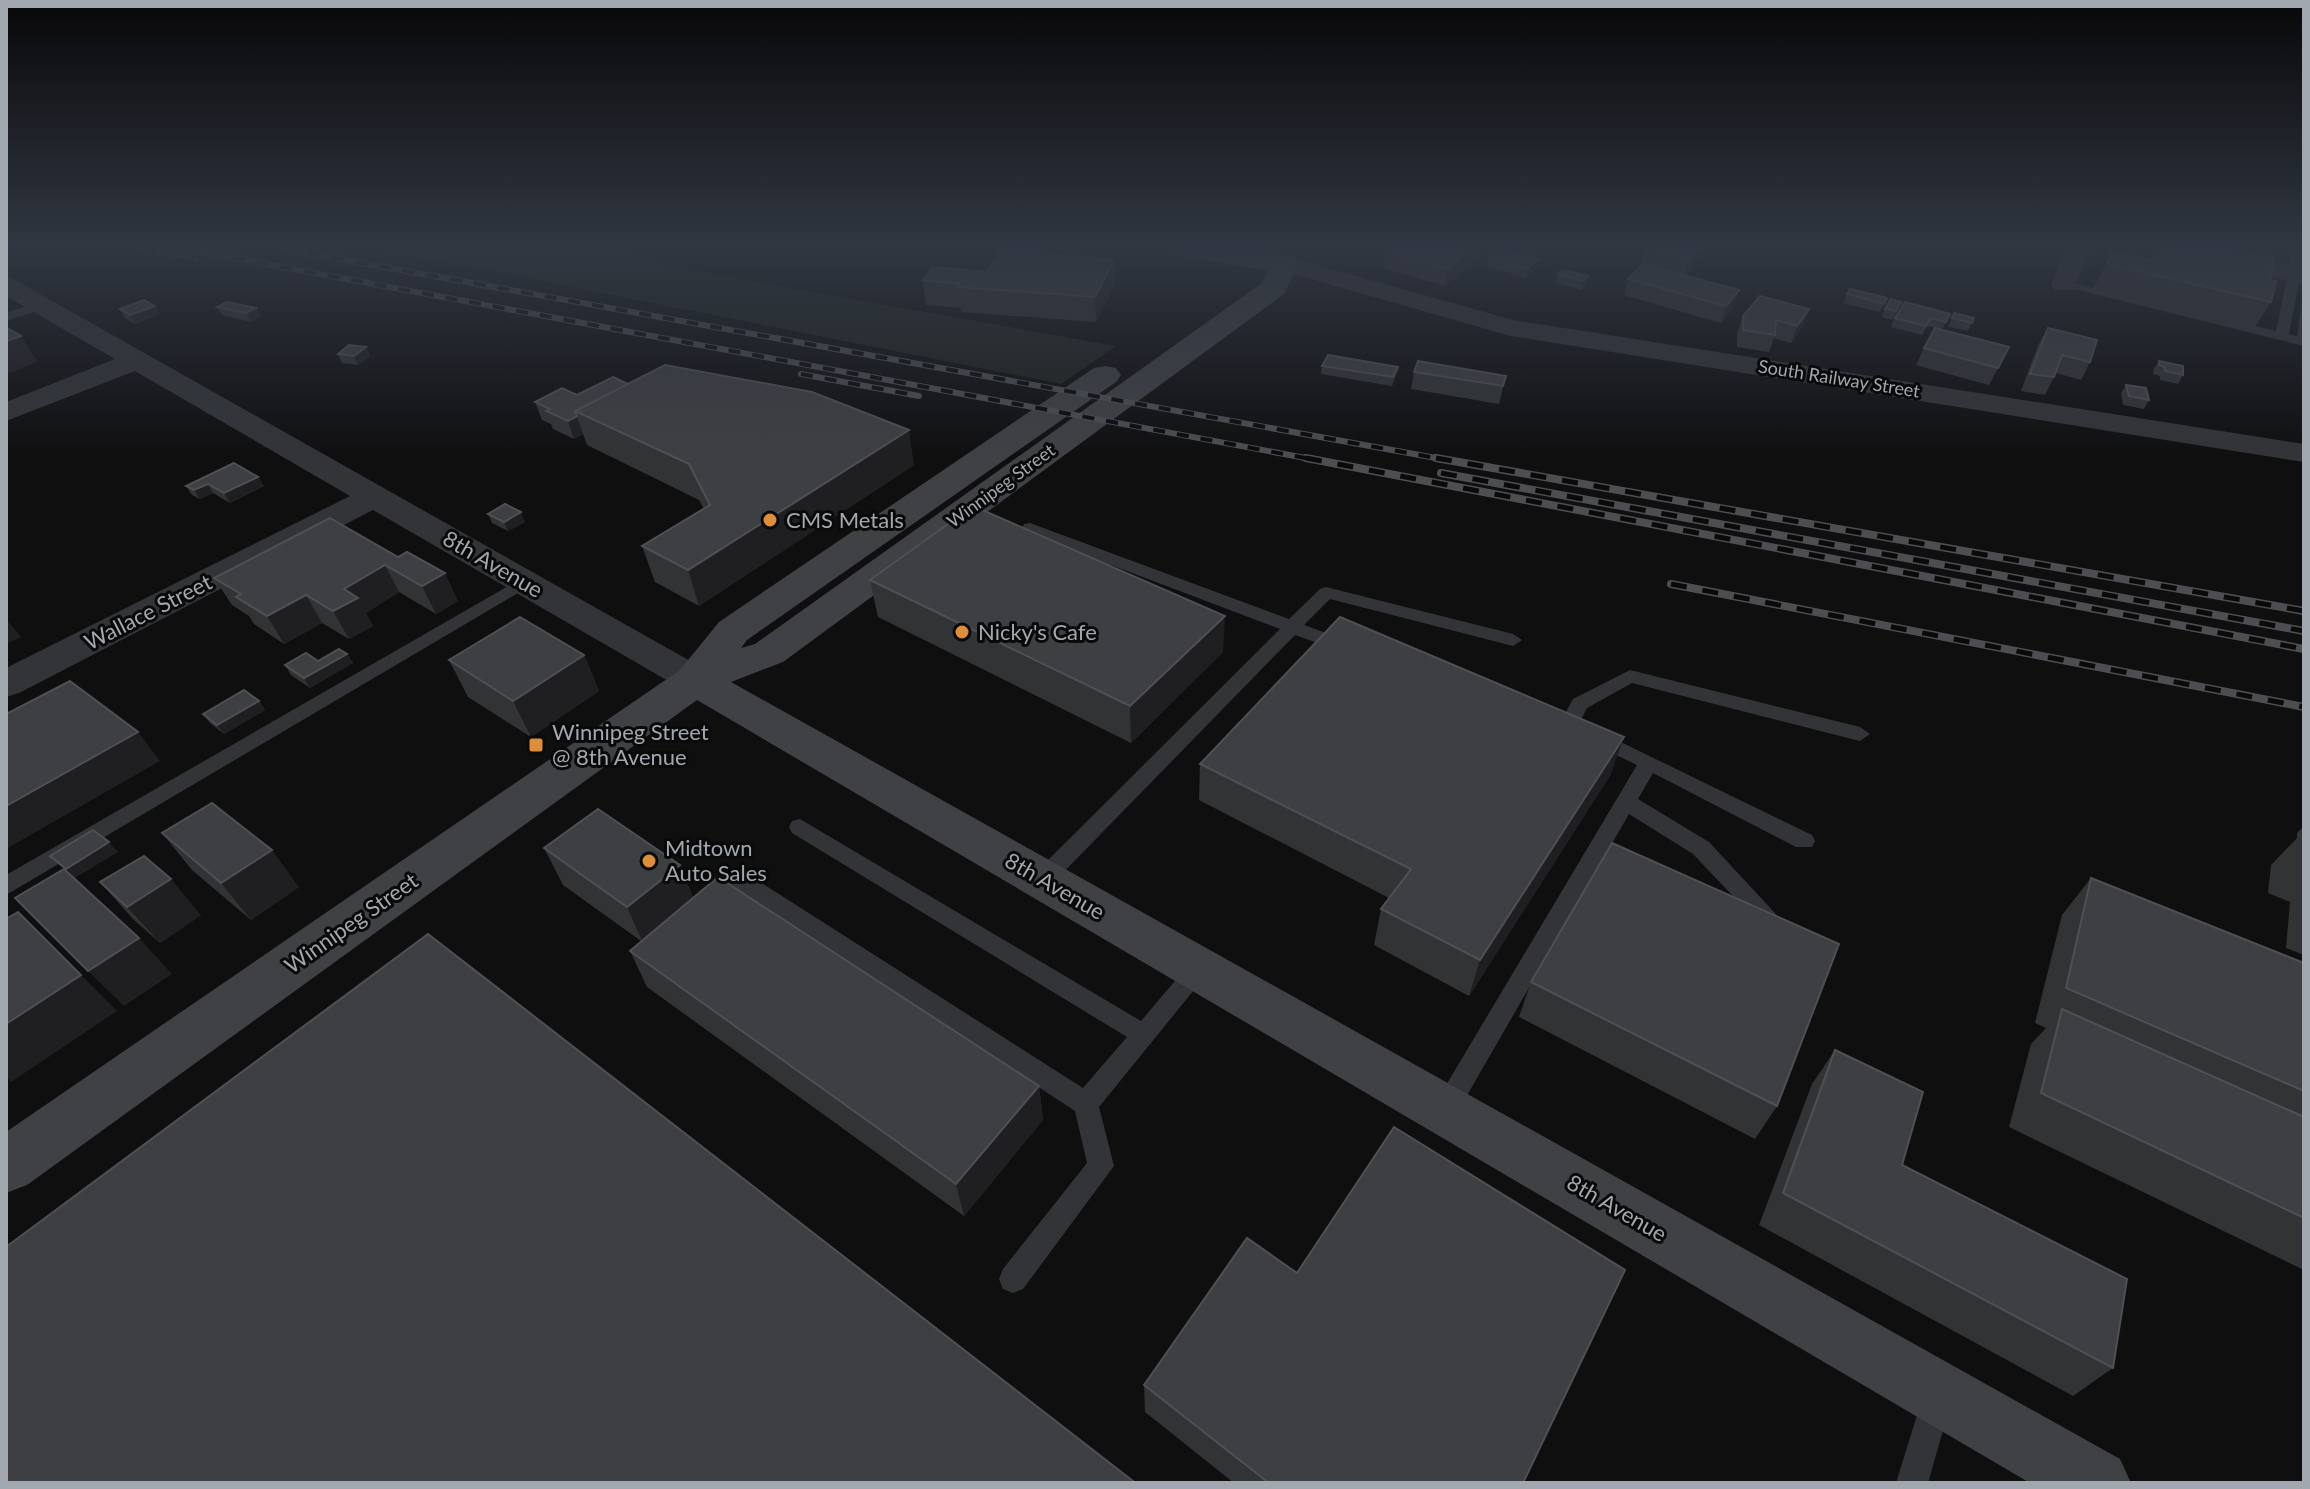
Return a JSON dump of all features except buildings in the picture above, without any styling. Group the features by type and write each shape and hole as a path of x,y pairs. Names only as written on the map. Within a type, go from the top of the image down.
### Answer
{"main road":[{"name":"Winnipeg Street","path":"6,1166 695,680 733,631 1185,318"},
{"name":"8th Avenue","path":"695,680 2096,1483"}],"street":[{"name":"8th Avenue","path":"65,318 695,680"},
{"name":"South Railway Street","path":"1483,318 1511,328 2304,453"},
{"path":"6,412 138,360"},
{"name":"Wallace Street","path":"6,684 375,496"}],"lane":[{"path":"2204,318 2304,342"},
{"path":"2282,337 2287,318"},
{"path":"1030,528 1365,653"},
{"path":"6,886 524,582"},
{"path":"1043,879 1326,593 1513,640"},
{"path":"1804,841 1649,762 1562,723 1580,704 1630,676 1860,734"},
{"path":"1445,1110 1628,803 1649,762"},
{"path":"1628,803 1701,848 1793,944"},
{"path":"800,827 1144,1035"},
{"path":"738,879 1086,1104 1101,1166 1013,1279"},
{"path":"1086,1104 1199,969"},
{"path":"1912,1483 1939,1393"}],"shaded area":[{"path":"731,318 962,318 1116,346 1061,384"}],"railway":[{"path":"558,318 1316,460"},
{"path":"668,318 1447,460"},
{"path":"801,374 919,396"},
{"path":"1306,458 2304,649"},
{"path":"1436,458 2304,611"},
{"path":"1441,473 2304,631"},
{"path":"1671,584 2304,707"}],"place":[{"name":"CMS Metals","path":"770,520"},
{"name":"Nicky's Cafe","path":"962,632"},
{"name":"Winnipeg Street @ 8th Avenue","path":"536,745"},
{"name":"Midtown Auto Sales","path":"649,861"}]}
